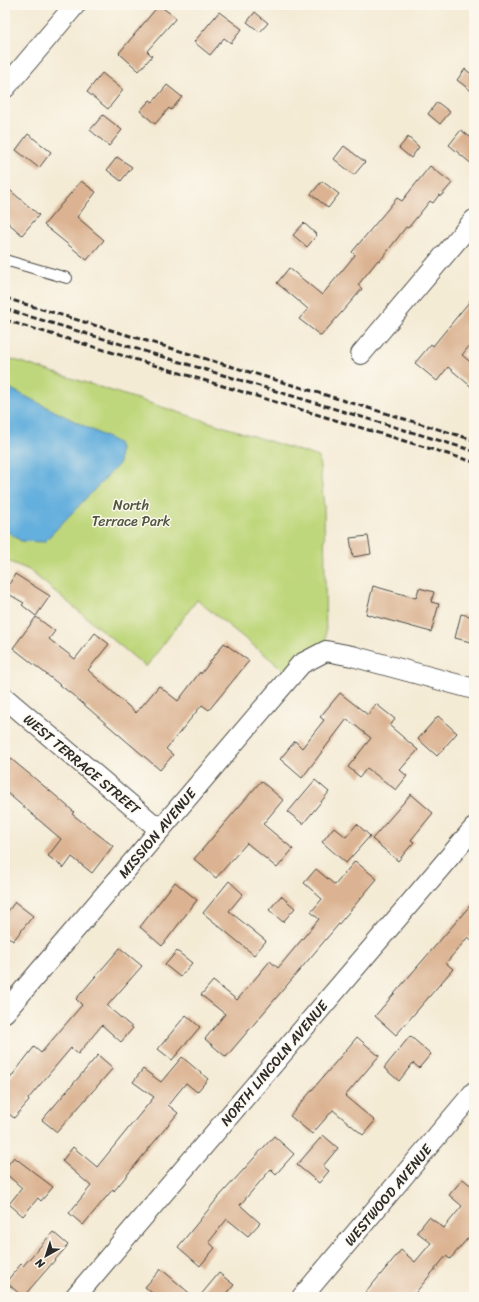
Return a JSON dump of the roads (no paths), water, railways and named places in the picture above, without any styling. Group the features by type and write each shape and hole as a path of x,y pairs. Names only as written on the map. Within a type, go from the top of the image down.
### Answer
{"street":[{"path":"5,88 76,5"},
{"path":"361,354 474,220"},
{"name":"MISSION AVENUE","path":"5,1012 301,664 326,651 352,656 474,689"},
{"name":"WEST TERRACE STREET","path":"5,698 160,830"},
{"name":"NORTH LINCOLN AVENUE","path":"75,1297 474,828"},
{"name":"WESTWOOD AVENUE","path":"302,1297 474,1092"}],"lane":[{"path":"5,260 67,278"}],"water":[{"path":"5,386 118,443 120,448 119,464 44,542 21,541 5,530"}],"railway":[{"path":"5,298 474,440"},
{"path":"5,309 474,451"},
{"path":"5,320 474,462"}],"park label":[{"name":"North Terrace Park","path":"131,514"}]}
